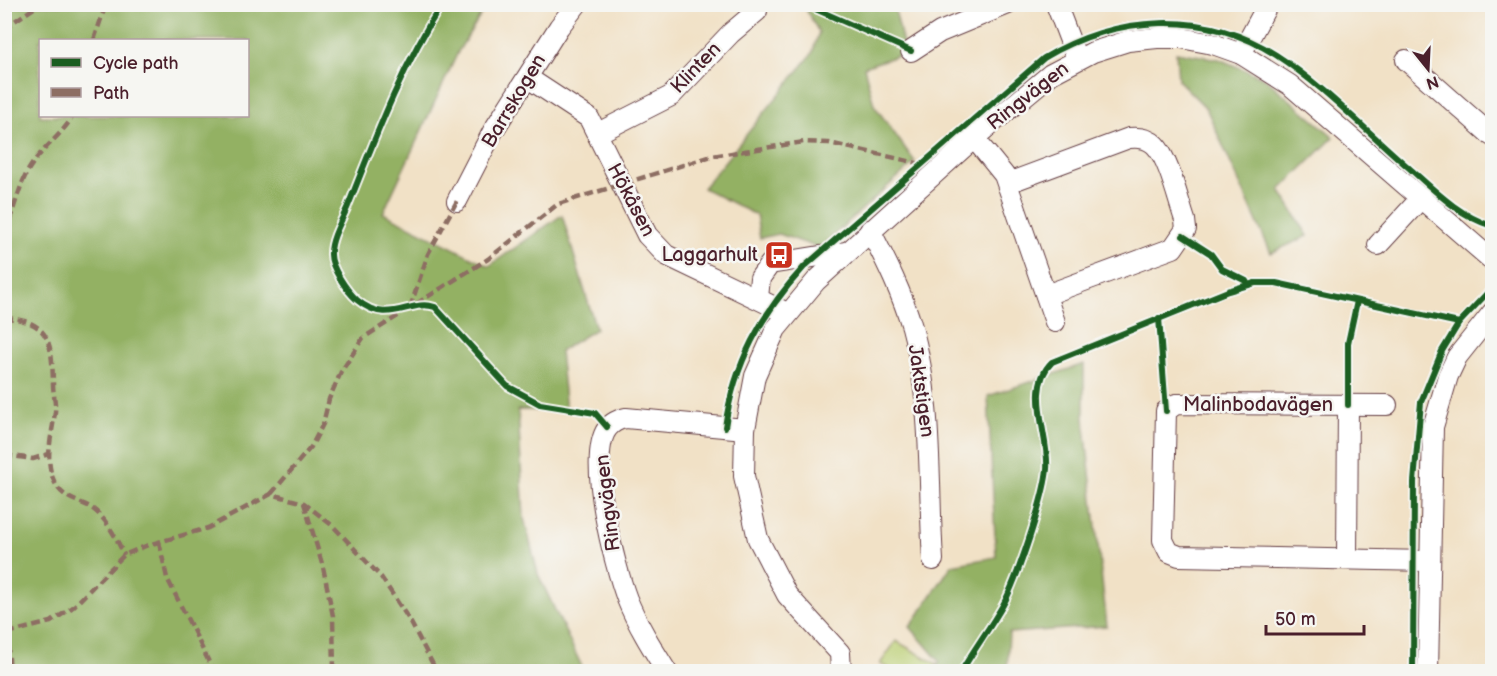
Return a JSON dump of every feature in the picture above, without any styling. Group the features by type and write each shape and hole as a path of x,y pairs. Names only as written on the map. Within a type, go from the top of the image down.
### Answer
{"street":[{"name":"Barrskogen","path":"457,201 493,131 559,27 577,4"},
{"path":"911,51 940,32 1008,4"},
{"path":"1056,4 1077,58"},
{"path":"1241,54 1268,4"},
{"name":"Klinten","path":"598,133 671,96 718,46 757,11"},
{"name":"Ringvägen","path":"841,672 840,653 787,596 758,539 744,476 745,429 755,376 776,329 787,313 845,252 974,138 1051,75 1077,58 1128,41 1157,38 1192,40 1241,54 1290,85 1492,260"},
{"path":"1406,60 1492,136"},
{"name":"Hökåsen","path":"528,78 589,118 616,174 655,245 666,255 787,313"},
{"path":"974,138 1008,183 1055,322"},
{"path":"1008,183 1129,138 1141,138 1153,143 1161,154 1185,220 1183,236 1173,248 1046,295"},
{"path":"1378,245 1422,197"},
{"name":"Jaktstigen","path":"870,230 899,292 912,328 917,352 929,433 933,560"},
{"path":"758,298 760,278 770,264 845,252"},
{"path":"1428,672 1433,427 1440,399 1457,357 1492,313"},
{"name":"Malinbodavägen","path":"1347,559 1348,405"},
{"name":"Malinbodavägen","path":"1387,405 1171,406 1166,411 1163,540 1170,552 1179,556 1429,561"},
{"name":"Ringvägen","path":"667,672 628,600 615,563 603,500 602,439 607,427 626,418 745,429"}],"green space":[{"path":"4,5 487,5 459,50 383,213 489,266 562,215 596,329 560,351 566,411 518,410 524,518 538,574 584,671 5,671"},
{"path":"803,5 894,5 905,53 864,67 874,105 915,162 819,248 779,234 760,238 756,215 703,188 812,54 819,32"},
{"path":"1176,52 1219,59 1264,78 1334,137 1280,190 1308,236 1271,253 1206,108 1178,80"},
{"path":"1084,364 1084,418 1107,626 1009,633 1007,671 934,671 940,662 910,627 952,565 996,557 988,396"},
{"path":"896,641 937,664 932,671 894,671 880,664"}],"marked path":[{"path":"4,28 40,4"},
{"path":"94,39 106,4"},
{"path":"4,234 29,169 72,117"},
{"path":"416,304 488,259 558,204 712,156 804,142 829,143 922,164"},
{"path":"410,308 428,254 457,201"},
{"path":"271,494 311,447 323,424 329,399 341,372 363,338 401,314"},
{"path":"4,318 20,320 40,329 49,346 52,357 55,405 49,450 53,479 65,495 90,507 101,516 124,555"},
{"path":"4,455 33,459 49,454"},
{"path":"7,633 51,622 73,607 124,555 148,545 208,528 271,494 304,503 333,526 381,577 410,621 437,672"},
{"path":"304,503 323,567 333,616 334,672"},
{"path":"159,542 167,578 214,672"},
{"path":"4,633 7,633 10,672"}],"cycle path":[{"path":"442,4 414,52 379,129 335,235 331,247 333,265 349,291 369,308 389,312 426,305 435,307 507,386 540,404 595,413 607,427"},
{"path":"804,4 911,51"},
{"path":"725,427 735,382 752,341 775,303 804,267 1044,58 1100,33 1130,26 1160,23 1190,24 1220,30 1248,40 1276,55 1311,80 1447,201 1469,216 1492,226"},
{"path":"1183,236 1211,254 1222,269 1246,281 1248,285"},
{"path":"961,672 1003,605 1035,518 1047,469 1040,414 1040,386 1044,373 1052,362 1228,291 1255,283 1276,283 1459,323"},
{"path":"1413,672 1414,482 1421,402 1442,351 1459,323 1492,288"},
{"path":"1348,405 1348,343 1357,301"},
{"path":"1159,318 1166,411"}],"place":[{"name":"Laggarhult","path":"779,255"}]}
